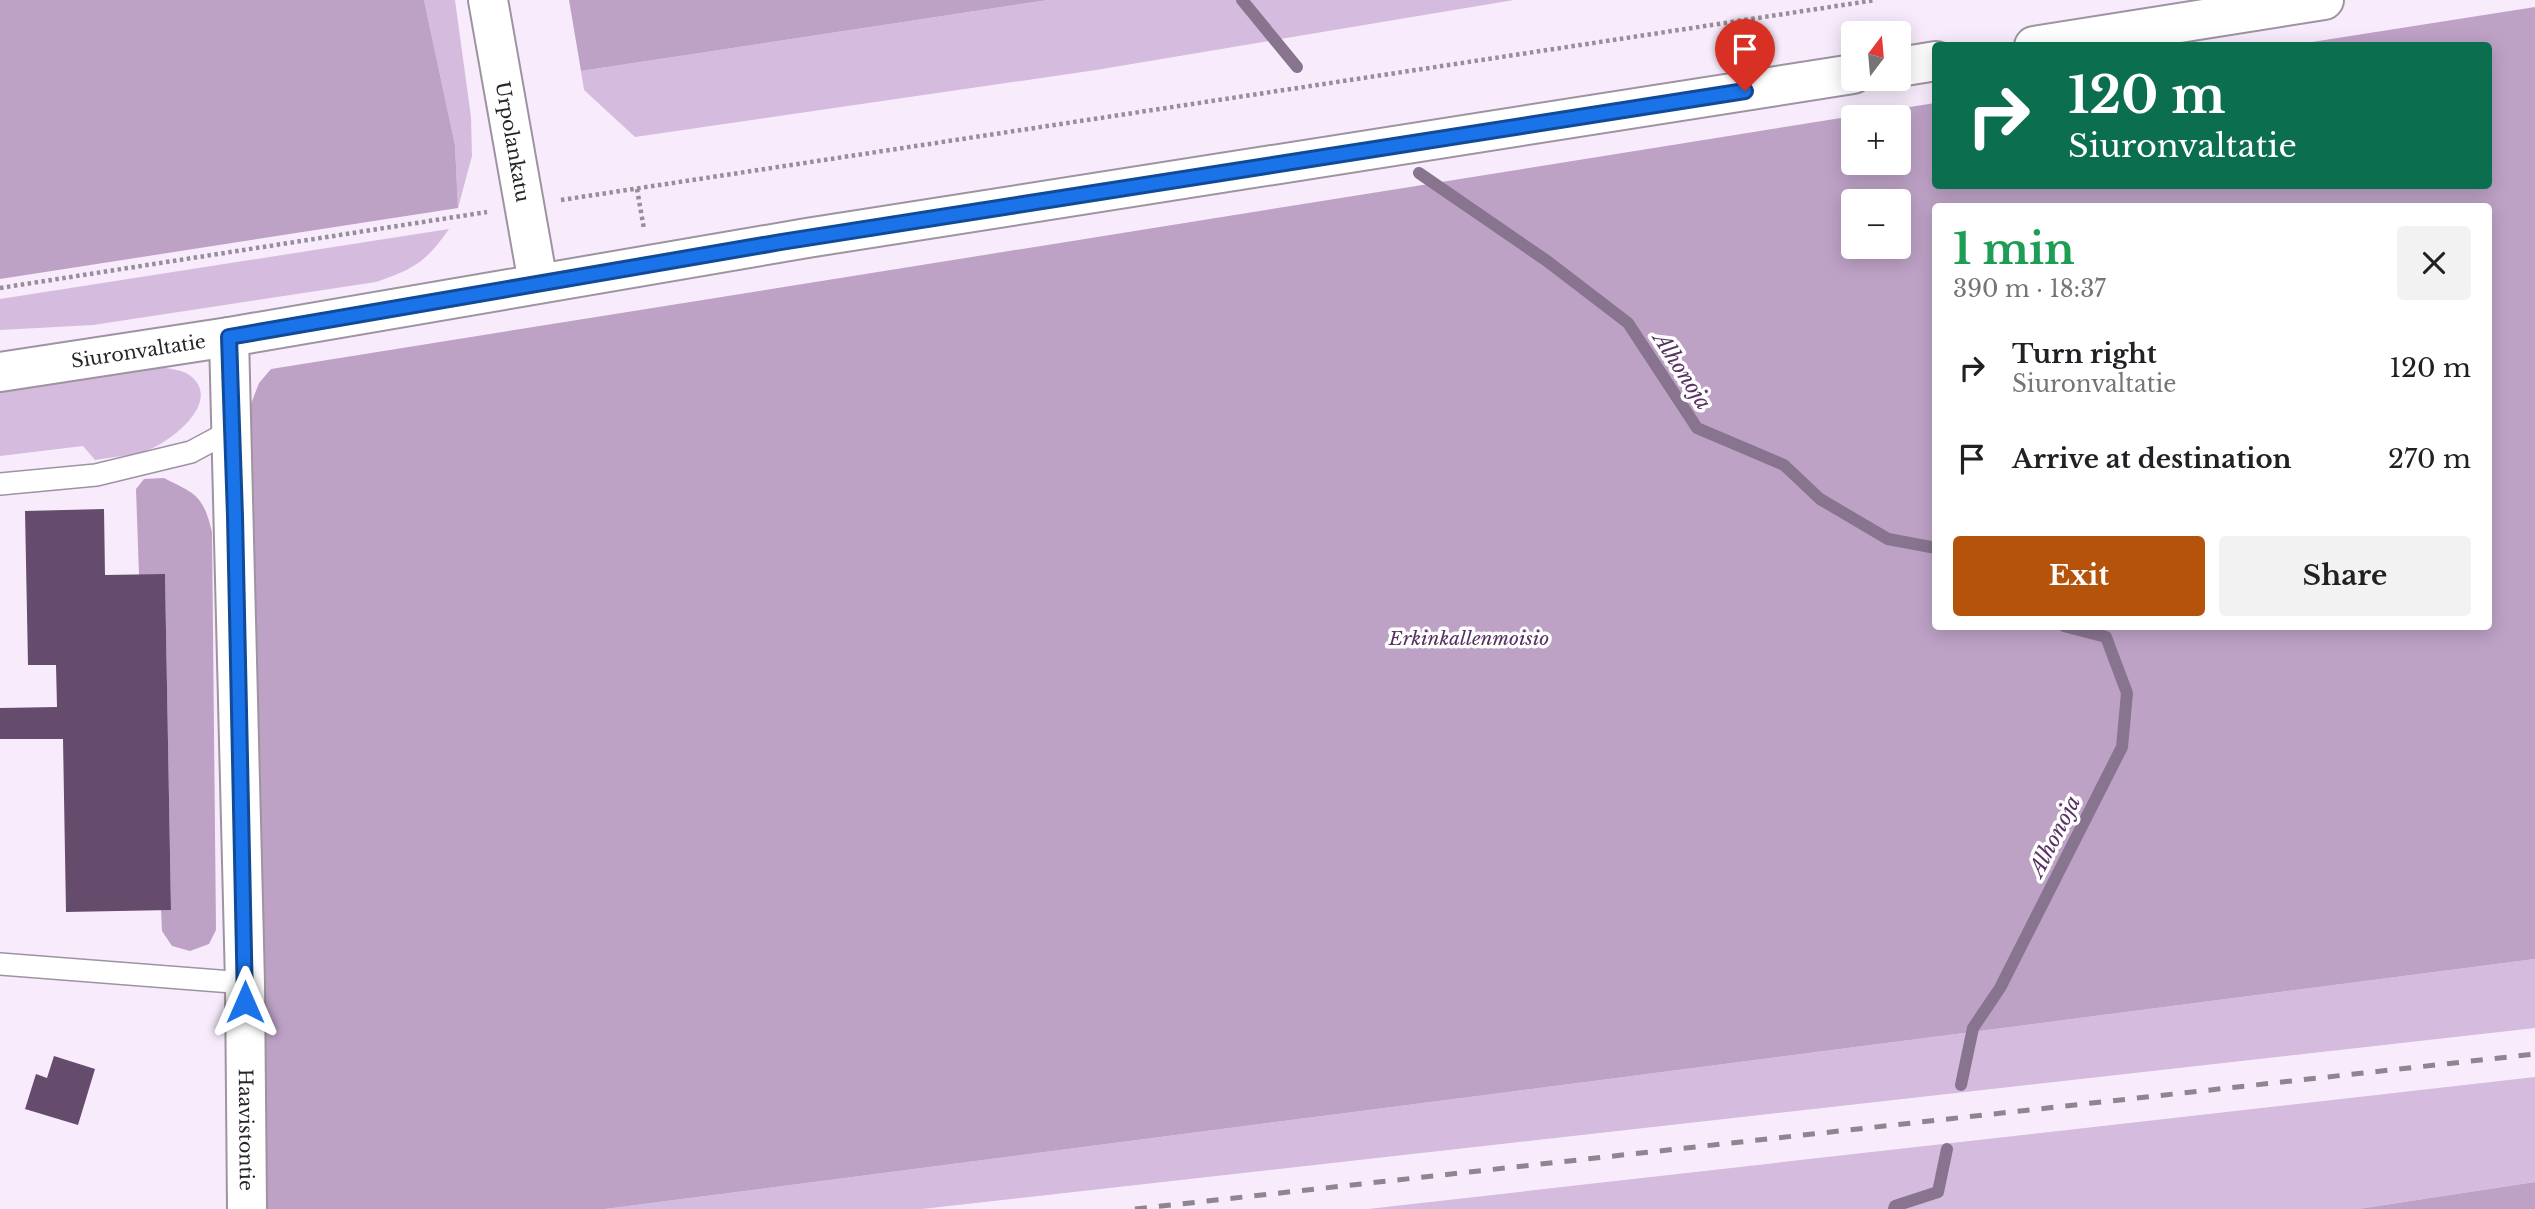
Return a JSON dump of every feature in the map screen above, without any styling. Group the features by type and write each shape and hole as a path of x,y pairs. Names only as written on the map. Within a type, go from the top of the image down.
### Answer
{"main road":[{"name":"Urpolankatu","path":"488,0 538,283"},
{"path":"2059,42 2324,0"},
{"path":"1911,65 1932,62"},
{"name":"Siuronvaltatie","path":"0,372 229,337 917,220 1841,76"},
{"name":"Haavistontie","path":"229,337 246,983 247,1203"}],"lane":[{"path":"0,484 96,475 191,452 232,430"},
{"path":"0,964 246,983"}],"path":[{"path":"0,288 1876,0"}],"shaded area":[{"path":"424,0 455,0 471,117 472,156 458,208 455,145"},
{"path":"1048,0 1514,0 1096,70 635,137 584,90 581,71"},
{"path":"449,229 418,263 376,282 93,325 0,330 0,299"},
{"path":"158,367 177,370 193,378 200,388 200,399 189,421 157,446 135,454 95,460 83,446 0,456 0,391"},
{"path":"2535,959 2535,1028 922,1209 605,1209"},
{"path":"2535,1077 2535,1182 2358,1209 1368,1209"}],"green space":[{"path":"0,0 424,0 455,145 458,208 0,279"},
{"path":"569,0 1048,0 581,71"},
{"name":"Erkinkallenmoisio","path":"2535,7 2535,959 605,1209 262,1209 249,409 259,383 271,369 1841,118 1841,175 1911,175 1911,107 1932,103 1932,189 2492,189 2492,42 2312,42"},
{"path":"164,478 197,497 205,510 212,532 216,930 209,944 190,951 172,946 162,931 161,910 171,909 165,575 139,575 136,489 144,479"},
{"path":"2535,1182 2535,1209 2358,1209"}],"building":[{"path":"104,509 105,575 165,574 171,910 66,912 63,739 0,739 0,708 57,707 56,665 28,665 25,511"},
{"path":"54,1056 95,1069 78,1125 25,1109 36,1074 47,1078"}],"waterway":[{"name":"Alhonoja","path":"1242,0 1297,67"},
{"name":"Alhonoja","path":"1419,173 1547,261 1628,323 1697,428 1784,465 1820,499 1888,539 1932,547"},
{"name":"Alhonoja","path":"1961,1085 1973,1028 2000,988 2122,747 2127,693 2106,637 2079,630"},
{"name":"Alhonoja","path":"1894,1209 1895,1206 1938,1192 1947,1149"}],"railway":[{"path":"1135,1209 2535,1054"}],"route":[{"path":"245,1002 229,337 781,242 1745,91"}]}
